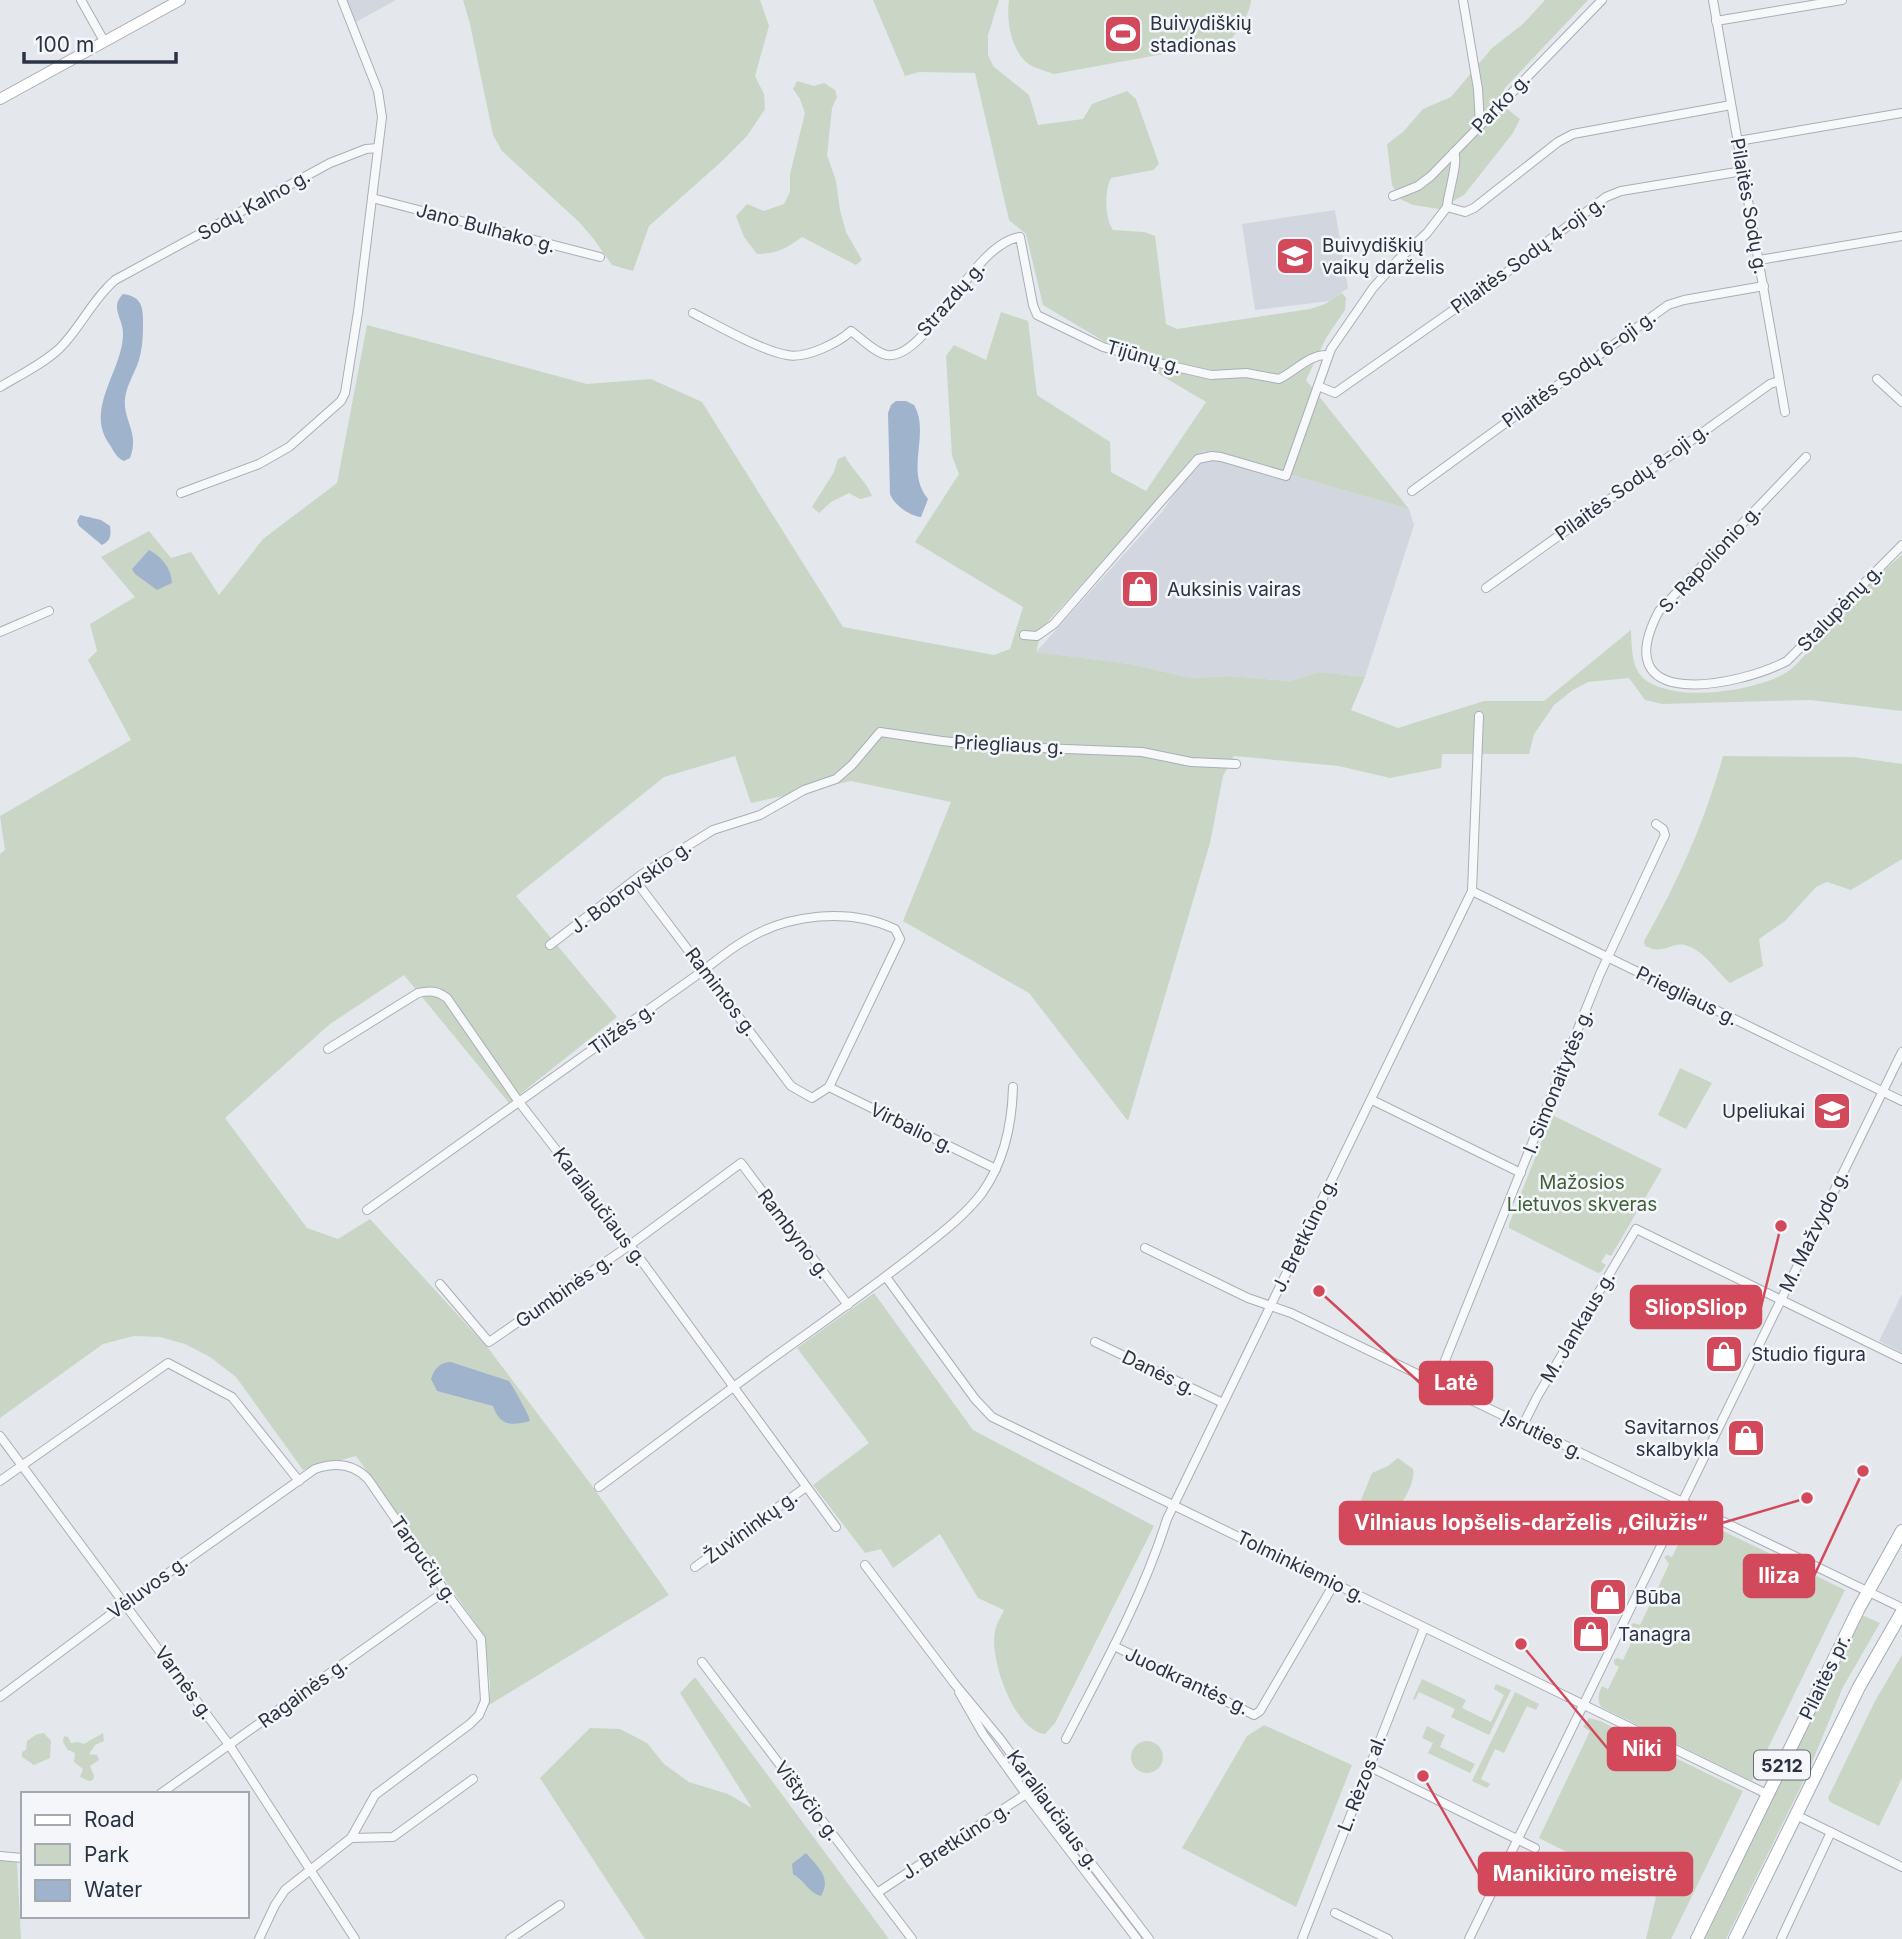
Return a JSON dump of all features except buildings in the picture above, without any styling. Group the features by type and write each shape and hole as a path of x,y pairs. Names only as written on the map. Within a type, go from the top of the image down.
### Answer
{"main road":[{"path":"0,99 180,0"},
{"name":"Pilaitės pr.","path":"1697,1939 1867,1592 1902,1531"},
{"name":"Pilaitės pr.","path":"1735,1939 1859,1687 1902,1610"}],"street":[{"path":"81,0 104,41"},
{"path":"181,493 259,464 289,447 341,401 348,377 382,117 378,91 342,0"},
{"path":"1462,0 1478,89 1480,125"},
{"name":"Parko g.","path":"1393,196 1418,186 1602,0"},
{"name":"Pilaitės Sodų g.","path":"1713,0 1785,412"},
{"path":"1716,21 1842,0"},
{"path":"1447,207 1465,212 1474,208 1558,142 1573,134 1731,105"},
{"path":"1738,141 1902,113"},
{"name":"Sodų Kalno g.","path":"0,387 59,349 73,334 100,293 115,280 330,163 366,149 378,148"},
{"path":"1024,635 1037,636 1054,624 1198,459 1220,457 1286,477 1328,355 1340,333 1373,288 1427,233 1447,207 1457,157 1454,152"},
{"name":"Pilaitės Sodų 4-oji g.","path":"1318,386 1335,393 1499,278 1606,197 1621,191 1743,171"},
{"name":"Jano Bulhako g.","path":"372,198 600,257"},
{"path":"1759,260 1902,236"},
{"name":"Tijūnų g.","path":"1020,237 1037,315 1103,347 1211,375 1246,373 1279,379 1309,359 1328,355"},
{"name":"Strazdų g.","path":"693,313 788,356 802,355 839,341 851,331 882,354 890,355 900,352 926,331 973,271 994,251 1010,238 1020,237"},
{"name":"Pilaitės Sodų 6-oji g.","path":"1412,491 1668,305 1764,286"},
{"path":"1877,379 1902,402"},
{"name":"Pilaitės Sodų 8-oji g.","path":"1486,587 1770,384 1779,381"},
{"name":"S. Rapolionio g.","path":"1654,673 1648,664 1645,645 1648,631 1659,611 1806,457"},
{"name":"Stalupėnų g.","path":"1654,673 1663,681 1675,684 1711,683 1755,674 1787,661 1902,545"},
{"path":"0,632 49,611"},
{"name":"J. Bretkūno g.","path":"1066,1739 1154,1560 1173,1505 1472,891 1479,716"},
{"name":"Priegliaus g.","path":"804,790 836,779 852,765 880,732 966,744 1142,752 1191,762 1236,764"},
{"name":"J. Bobrovskio g.","path":"550,946 635,880 713,830 760,815 804,790"},
{"name":"I. Simonaitytės g.","path":"1436,1383 1608,958 1665,835 1663,829 1656,824"},
{"name":"Ramintos g.","path":"635,880 791,1086 812,1098 829,1087"},
{"name":"Priegliaus g.","path":"1472,891 1902,1101"},
{"name":"Tilžės g.","path":"367,1210 744,940 777,925 800,920 842,915 879,921 895,929 900,939 829,1087"},
{"name":"Karaliaučiaus g.","path":"328,1049 418,993 429,990 447,998 519,1102 630,1245 836,1527"},
{"name":"M. Mažvydo g.","path":"1469,1939 1902,1052"},
{"name":"Virbalio g.","path":"829,1087 996,1169"},
{"path":"599,1488 886,1277 971,1205 996,1169 1010,1128 1013,1087"},
{"path":"1371,1100 1521,1173"},
{"name":"Gumbinės g.","path":"440,1284 489,1342 630,1245 741,1163"},
{"name":"Rambyno g.","path":"741,1163 848,1305"},
{"name":"M. Jankaus g.","path":"1523,1425 1636,1229 1781,1300"},
{"name":"Įsruties g.","path":"1145,1248 1246,1297 1291,1312 1902,1610"},
{"name":"Tolminkiemio g.","path":"886,1277 988,1414 1768,1794"},
{"path":"1781,1300 1902,1359"},
{"name":"Danės g.","path":"1095,1342 1223,1403"},
{"path":"0,1481 168,1363 232,1397 299,1480"},
{"name":"Varnės g.","path":"0,1436 230,1746 355,1939"},
{"name":"Tarpučių g.","path":"299,1480 315,1469 327,1465 339,1464 356,1468 363,1473 481,1639 485,1701 479,1714 470,1724 375,1795 351,1838"},
{"name":"Vėluvos g.","path":"0,1697 125,1603 299,1480"},
{"name":"Žuvininkų g.","path":"695,1567 806,1487"},
{"name":"Karaliaučiaus g.","path":"865,1565 954,1683 1001,1740 1034,1788 1149,1939"},
{"name":"Juodkrantės g.","path":"1114,1646 1251,1715 1260,1711 1334,1584"},
{"name":"Ragainės g.","path":"163,1792 445,1591"},
{"name":"L. Rėzos al.","path":"1303,1939 1368,1766 1424,1628"},
{"name":"Vištyčio g.","path":"702,1662 912,1939"},
{"name":"Karaliaučiaus g.","path":"954,1683 983,1734 1137,1939"},
{"path":"1368,1766 1535,1848"},
{"path":"259,1939 279,1898 351,1838 393,1837 472,1779"},
{"name":"J. Bretkūno g.","path":"877,1893 1034,1788"},
{"path":"1796,1815 1902,1867"},
{"path":"1781,1939 1831,1832"},
{"path":"0,1856 21,1858"},
{"path":"510,1939 559,1905"},
{"path":"1335,1913 1388,1939"}],"shaded area":[{"path":"347,0 396,0 356,22"},
{"name":"Buivydiškių vaikų darželis","path":"1335,210 1348,288 1330,301 1255,310 1242,224"},
{"path":"1204,450 1409,509 1414,525 1365,677 1319,672 1290,681 1228,676 1191,678 1130,664 1036,652 1162,512"},
{"path":"1902,1294 1902,1353 1879,1341"}],"green space":[{"path":"463,0 760,0 769,26 755,76 764,94 765,109 747,136 649,226 633,271 612,265 579,222 502,151 493,135"},
{"path":"873,0 999,0 988,35 988,55 993,66 1029,95 1038,125 1083,119 1092,104 1127,91 1136,99 1159,164 1153,170 1111,178 1106,197 1107,212 1113,230 1144,232 1155,236 1166,324 1177,329 1310,309 1325,304 1342,293 1346,298 1345,310 1326,338 1306,380 1409,509 1204,450 1043,627 1036,652 1130,664 1191,678 1228,676 1290,681 1319,672 1365,677 1351,710 1398,728 1484,701 1544,701 1631,630 1635,664 1638,672 1651,684 1675,691 1702,693 1734,690 1766,682 1790,670 1902,555 1902,711 1810,700 1662,704 1645,700 1629,678 1588,682 1573,690 1554,705 1534,734 1529,754 1442,754 1441,768 1390,778 1339,766 1234,756 1223,776 1210,843 1128,1121 1029,993 903,921 951,802 851,781 751,803 735,756 664,777 516,896 617,1017 509,1103 404,975 330,1024 225,1118 307,1228 338,1239 370,1219 488,1348 593,1487 669,1595 489,1705 490,1684 484,1635 356,1456 303,1470 236,1377 210,1357 185,1344 160,1337 134,1336 103,1344 0,1418 0,854 5,850 0,816 131,740 88,660 97,651 90,624 135,597 101,557 149,531 171,558 191,552 219,595 263,539 337,483 367,325 587,384 651,379 702,402 843,627 994,655 1010,649 1023,607 915,542 959,474 952,456 946,356 954,345 986,360 1001,312 1028,321 1037,395 1110,442 1111,472 1146,491 1206,402 1043,305 1026,234 1009,220 975,73 919,72 905,76"},
{"name":"Buivydiškių stadionas","path":"1009,0 1251,0 1246,17 1229,42 1054,74 1032,66 1019,54 1009,27"},
{"path":"1545,0 1588,0 1504,89 1506,108 1520,119 1513,133 1464,195 1439,209 1413,205 1402,200 1392,185 1387,144 1403,132 1423,109 1451,97 1492,48 1523,24"},
{"path":"797,81 814,86 824,83 835,90 837,97 832,108 827,155 836,181 846,232 862,260 856,265 802,237 781,250 757,254 744,237 736,216 747,204 764,211 784,204 790,192 790,174 805,113 793,89"},
{"path":"845,456 872,496 860,499 849,493 831,502 819,513 812,507 834,472 838,459"},
{"path":"1723,756 1853,757 1902,764 1902,859 1851,890 1827,882 1816,887 1785,921 1759,939 1763,966 1730,983 1705,957 1688,946 1652,949 1645,946 1644,941 1690,851"},
{"path":"1680,1068 1712,1083 1686,1129 1658,1115"},
{"name":"Mažosios Lietuvos skveras","path":"1552,1115 1662,1169 1611,1256 1606,1254 1601,1262 1606,1265 1598,1273 1509,1228"},
{"path":"874,1293 973,1430 1154,1526 1055,1723 1045,1734 1034,1730 1023,1720 1006,1692 1000,1675 994,1643 996,1628 1004,1610 978,1598 940,1534 893,1568 881,1549 865,1553 813,1485 869,1443 797,1348"},
{"path":"1398,1458 1413,1469 1413,1475 1410,1488 1397,1509 1387,1517 1359,1505 1372,1473"},
{"path":"1688,1517 1694,1517 1845,1590 1752,1781 1601,1707 1599,1702 1602,1686 1608,1689 1619,1667 1614,1664 1614,1660 1623,1660 1636,1632 1630,1625 1640,1625 1653,1598 1647,1595 1647,1592 1656,1592 1669,1564 1664,1557 1672,1557 1685,1531 1679,1528"},
{"path":"1862,1615 1880,1623 1843,1687 1808,1772 1726,1939 1705,1939"},
{"path":"1902,1655 1902,1778 1879,1826 1830,1802 1828,1798 1874,1703"},
{"path":"695,1677 889,1939 645,1939 540,1778 590,1728 620,1729 647,1743 664,1764 689,1782 728,1794 752,1808 680,1693"},
{"path":"1422,1679 1466,1700 1462,1708 1491,1722 1504,1695 1494,1689 1496,1684 1511,1690 1489,1735 1451,1717 1455,1709 1419,1692 1415,1700 1413,1699"},
{"path":"1515,1692 1539,1704 1536,1710 1527,1706 1504,1753 1495,1749 1481,1779 1490,1784 1487,1788 1472,1781"},
{"path":"1589,1718 1743,1791 1671,1939 1646,1939 1656,1897 1539,1838 1590,1731 1583,1727"},
{"path":"1264,1725 1352,1765 1296,1907 1182,1848 1247,1736"},
{"path":"1427,1726 1445,1735 1440,1747 1475,1764 1470,1773 1428,1753 1433,1743 1422,1738"},
{"path":"44,1733 51,1741 50,1758 34,1765 22,1757 22,1752 26,1750 27,1741"},
{"path":"103,1733 104,1741 95,1745 89,1754 97,1755 99,1760 90,1766 94,1776 93,1780 89,1781 80,1777 83,1769 74,1762 75,1753 68,1750 63,1742 64,1736 68,1737 71,1743 84,1744"},
{"path":"1147,1741 1159,1745 1163,1757 1159,1769 1147,1773 1135,1769 1131,1757 1135,1745"},
{"path":"0,1859 17,1862 21,1939 0,1939"}],"water":[{"path":"123,294 139,302 143,319 141,352 125,399 133,449 130,458 124,461 110,445 103,431 101,418 106,390 121,349 123,329 117,304"},
{"path":"896,401 906,401 914,405 918,416 918,476 928,499 921,517 903,509 890,494 888,413"},
{"path":"80,515 101,520 110,526 109,539 102,545 79,526 77,521"},
{"path":"149,550 158,556 170,572 172,583 157,590 132,569"},
{"path":"451,1362 509,1381 530,1421 507,1423 499,1417 493,1406 437,1391 431,1379 434,1372 441,1365"},
{"path":"806,1853 824,1878 821,1896 793,1874 792,1864"}],"place":[{"name":"Buivydiškių stadionas","path":"1123,34"},
{"name":"Buivydiškių vaikų darželis","path":"1295,256"},
{"name":"Auksinis vairas","path":"1140,589"},
{"name":"Upeliukai","path":"1832,1111"},
{"name":"SliopSliop","path":"1781,1226"},
{"name":"Latė","path":"1319,1291"},
{"name":"Studio figura","path":"1724,1354"},
{"name":"Savitarnos skalbykla","path":"1746,1438"},
{"name":"Iliza","path":"1863,1471"},
{"name":"Vilniaus lopšelis-darželis „Gilužis“","path":"1807,1498"},
{"name":"Būba","path":"1608,1597"},
{"name":"Tanagra","path":"1591,1634"},
{"name":"Niki","path":"1521,1644"},
{"name":"Manikiūro meistrė","path":"1423,1776"}]}
